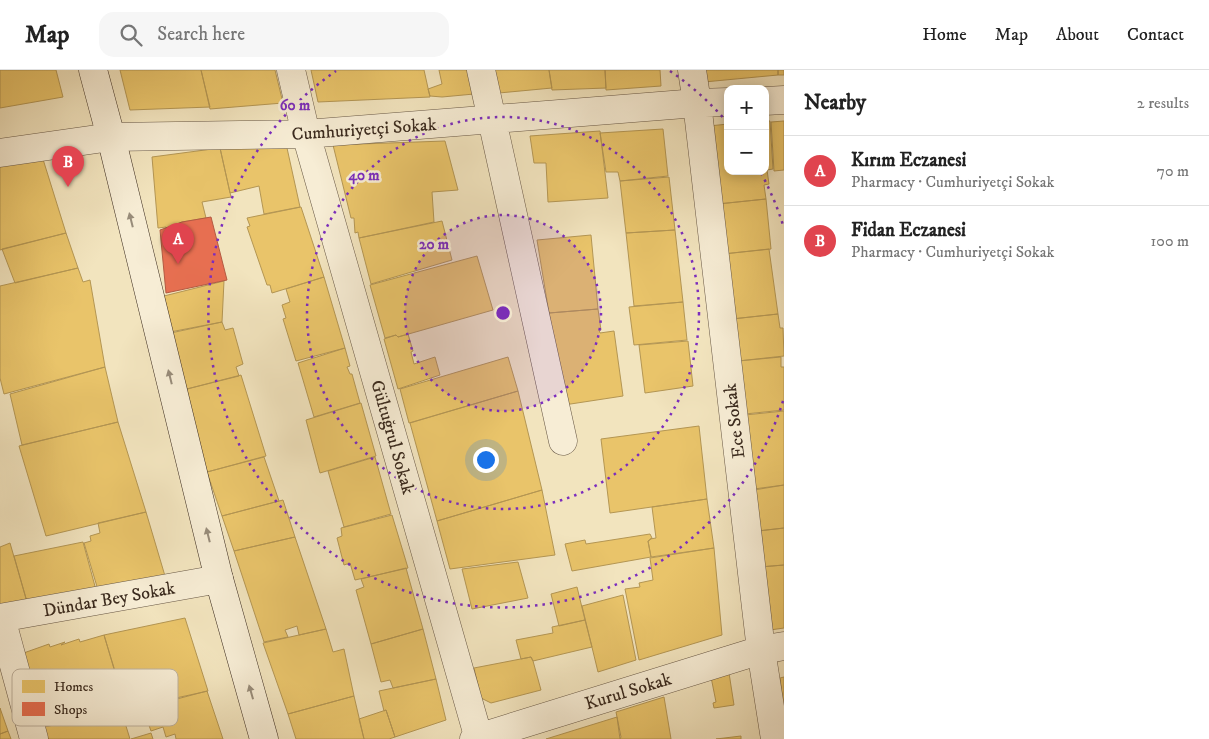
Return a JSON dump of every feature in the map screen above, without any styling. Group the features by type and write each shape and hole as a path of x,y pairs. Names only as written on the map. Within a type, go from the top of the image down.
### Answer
{"street":[{"path":"93,70 219,579 264,739"},
{"name":"Gültuğrul Sokak","path":"291,70 306,134 477,739"},
{"path":"481,70 563,441"},
{"name":"Ece Sokak","path":"692,70 773,648 775,739"},
{"path":"769,101 784,100"},
{"name":"Cumhuriyetçi Sokak","path":"0,153 111,137 306,134 724,102"},
{"name":"Dündar Bey Sokak","path":"1,618 219,579"},
{"path":"1,618 15,669"},
{"name":"Kurul Sokak","path":"477,739 773,648"},
{"path":"30,726 34,739"}],"building: Homes":[{"path":"0,70 56,70 63,97 0,108"},
{"path":"120,70 201,70 210,107 130,110"},
{"path":"201,70 275,70 283,103 210,109"},
{"path":"311,70 424,70 430,97 318,102"},
{"path":"439,70 469,70 474,94 442,97 430,96 428,89 442,84"},
{"path":"494,70 549,70 552,88 499,93"},
{"path":"549,70 605,70 606,88 552,90"},
{"path":"605,70 660,70 661,86 606,90"},
{"path":"703,70 778,70 778,75 704,82"},
{"path":"778,70 784,70 784,75 778,75"},
{"path":"769,121 770,121 773,169 769,170"},
{"path":"784,121 784,170 774,171 771,122"},
{"path":"724,124 724,175 768,175 769,184 764,185 766,199 718,204 709,126"},
{"path":"663,129 668,176 620,181 618,172 606,172 600,133"},
{"path":"600,131 608,198 548,202 546,163 534,163 530,136"},
{"path":"445,141 458,190 432,192 434,222 359,238 358,232 355,233 354,218 351,218 333,145"},
{"path":"220,148 231,197 202,202 206,218 182,222 166,229 166,227 158,228 152,157"},
{"path":"220,148 287,148 300,207 264,214 259,186 230,193"},
{"path":"42,156 66,233 0,250 0,162"},
{"path":"669,177 675,230 626,233 620,181"},
{"path":"766,199 771,249 723,254 718,204"},
{"path":"301,207 324,277 272,293 270,285 267,285 247,227 250,226 247,218"},
{"path":"442,221 452,260 371,284 359,238"},
{"path":"675,230 683,302 634,306 626,233"},
{"path":"66,233 78,268 15,283 2,249"},
{"path":"591,235 598,309 549,313 537,240"},
{"path":"769,249 778,314 732,319 723,254"},
{"path":"477,256 493,310 398,337 396,335 385,338 370,285"},
{"path":"78,268 83,282 90,280 105,367 4,394 0,378 0,286"},
{"path":"324,277 345,348 296,361 283,319 286,318 282,305 290,302 286,289"},
{"path":"224,281 222,322 165,333 164,296"},
{"path":"683,302 687,340 634,345 629,307"},
{"path":"598,309 600,333 614,331 623,396 564,405 549,313"},
{"path":"778,314 780,328 783,328 784,356 738,361 732,319"},
{"path":"222,322 225,330 233,328 243,364 236,367 239,376 183,390 166,334"},
{"path":"408,334 413,351 411,352 414,364 435,357 440,375 398,389 384,339"},
{"path":"688,341 693,386 645,393 639,345"},
{"path":"345,348 350,366 347,367 350,374 352,374 360,403 314,417 298,363"},
{"path":"508,357 518,391 409,423 400,389"},
{"path":"781,357 781,367 784,367 784,410 745,414 738,361"},
{"path":"105,367 118,422 22,445 10,394"},
{"path":"241,375 266,456 207,472 183,390"},
{"path":"518,391 542,490 437,521 410,423"},
{"path":"361,403 376,456 320,473 306,420"},
{"path":"784,411 784,485 754,489 745,415"},
{"path":"118,422 146,512 46,536 19,446"},
{"path":"699,426 707,499 610,513 601,439"},
{"path":"264,457 279,501 222,516 207,472"},
{"path":"375,457 391,514 344,527 328,471"},
{"path":"784,485 784,528 758,531 754,490"},
{"path":"542,490 555,555 450,569 437,521"},
{"path":"707,499 714,548 651,557 648,541 656,538 652,507"},
{"path":"283,500 295,537 234,551 222,516"},
{"path":"146,512 165,576 98,590 84,543 91,541 90,536 100,533 98,523"},
{"path":"392,515 408,568 355,580 350,563 344,565 337,538 342,536 341,528"},
{"path":"784,528 784,565 760,567 758,531"},
{"path":"650,534 652,538 648,541 651,557 572,571 565,544 585,540 586,544"},
{"path":"295,537 326,629 299,635 297,626 285,630 288,637 264,642 234,551"},
{"path":"83,542 96,590 27,602 14,556"},
{"path":"10,543 27,602 0,608 0,547"},
{"path":"714,548 722,635 639,660 625,589 640,587 639,583 653,580 650,558"},
{"path":"518,562 528,598 472,609 462,569"},
{"path":"784,565 784,628 770,630 760,567"},
{"path":"406,568 423,629 371,644 356,590 364,587 361,579"},
{"path":"577,587 585,620 559,626 551,594"},
{"path":"623,595 636,660 598,672 582,606"},
{"path":"185,618 208,691 178,698 178,669 114,669 104,635"},
{"path":"585,620 592,647 533,661 531,657 521,659 516,640 553,633 552,627"},
{"path":"326,629 333,652 344,649 354,696 288,714 263,643"},
{"path":"423,629 436,679 393,688 390,680 381,682 371,644"},
{"path":"104,635 114,669 23,669 18,655 49,644 50,647 79,639 80,642"},
{"path":"531,657 541,690 491,703 481,698 474,668"},
{"path":"729,673 734,705 714,708 713,703 716,702 711,677"},
{"path":"784,677 784,713 780,678"},
{"path":"436,679 446,720 395,737 386,710 384,711 379,691"},
{"path":"207,691 223,739 176,739 175,734 166,737 163,727 151,731 149,726 178,726 178,699"},
{"path":"354,696 364,739 296,739 288,714"},
{"path":"664,697 671,739 620,739 616,712"},
{"path":"0,708 8,731 0,734"},
{"path":"386,710 395,737 389,739 364,739 359,719"},
{"path":"617,717 620,739 546,739"},
{"path":"126,726 130,739 48,739 44,727"},
{"path":"8,731 11,739 0,739 0,734"},
{"path":"151,733 153,739 131,739"},
{"path":"741,736 741,739 716,739"}],"building: Shops":[{"path":"211,217 227,280 166,293 160,230 182,222"}],"place":[{"name":"Fidan Eczanesi","path":"68,187"},
{"name":"Kırım Eczanesi","path":"178,264"}]}
